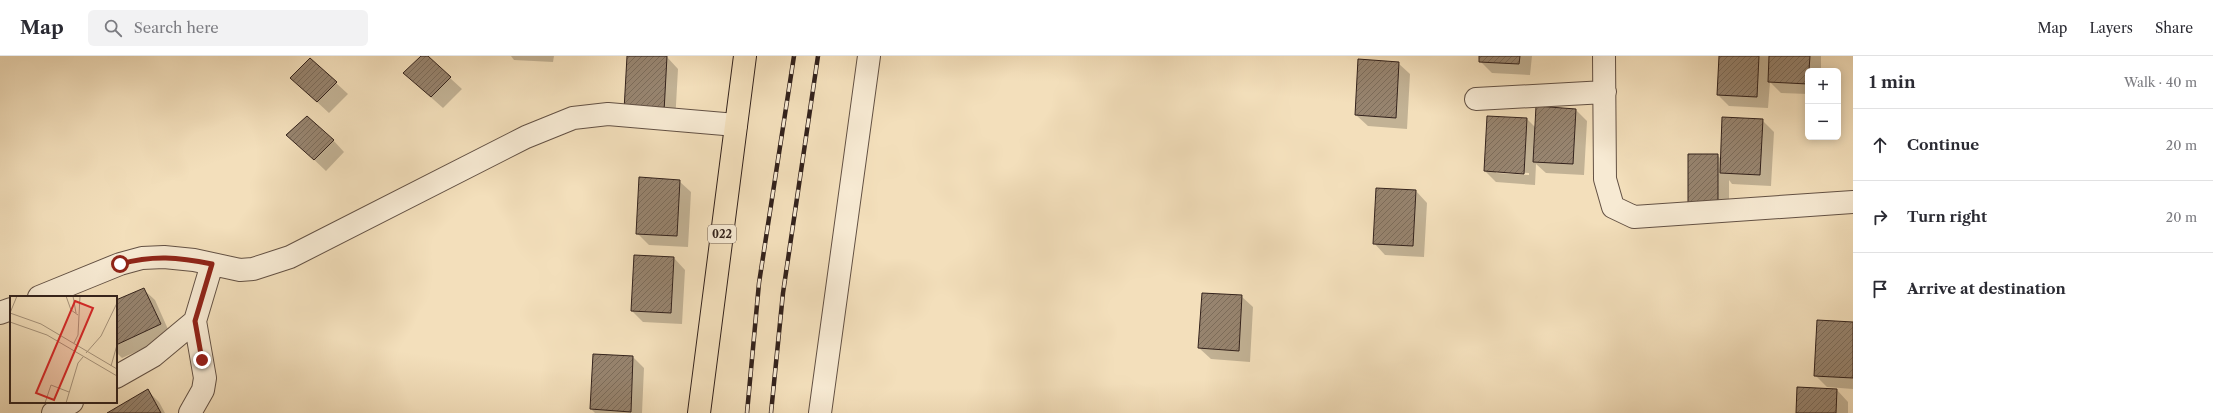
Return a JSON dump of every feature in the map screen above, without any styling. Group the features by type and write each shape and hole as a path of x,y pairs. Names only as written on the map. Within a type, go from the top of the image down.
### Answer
{"main road":[{"name":"022","path":"699,413 745,56"}],"street":[{"path":"820,413 869,56"},
{"path":"1604,56 1605,179 1613,207 1634,217 1853,202"},
{"path":"1476,99 1605,92"},
{"path":"41,296 120,264 142,258 164,257 240,270 253,269 290,257 526,137 573,118 590,114 608,114 736,125"},
{"path":"190,413 203,390 205,378 195,321 212,264"},
{"path":"0,313 10,309"},
{"path":"117,376 153,356 172,342 195,321"},
{"path":"53,413 70,403"}],"building":[{"path":"421,56 428,56 451,77 431,97 403,73"},
{"path":"627,56 667,56 664,112 624,110"},
{"path":"1479,56 1520,56 1519,64 1479,62"},
{"path":"1719,56 1759,56 1757,97 1717,95"},
{"path":"1769,56 1810,56 1809,68 1805,68 1805,84 1768,82"},
{"path":"310,58 337,82 317,102 290,78"},
{"path":"1358,59 1399,62 1396,118 1355,115"},
{"path":"1536,106 1576,109 1573,164 1533,162"},
{"path":"307,116 334,140 314,160 286,135"},
{"path":"1487,116 1527,118 1524,174 1484,171"},
{"path":"1722,117 1763,119 1760,175 1720,173"},
{"path":"1688,154 1718,154 1718,202 1688,203"},
{"path":"639,177 680,180 677,236 636,234"},
{"path":"1376,188 1416,190 1413,246 1373,244"},
{"path":"634,255 674,257 671,313 631,311"},
{"path":"144,288 161,324 117,345 117,300"},
{"path":"1202,293 1242,295 1239,351 1198,348"},
{"path":"1817,320 1853,322 1853,378 1814,376"},
{"path":"593,354 633,356 631,412 590,409"},
{"path":"1797,387 1837,389 1836,413 1796,413"},
{"path":"148,389 161,413 107,413"}],"railway":[{"path":"747,413 759,283 794,56"},
{"path":"771,413 783,293 818,56"}],"route":[{"path":"120,264 142,258 164,257 194,260 212,264 195,321 202,360"}]}
